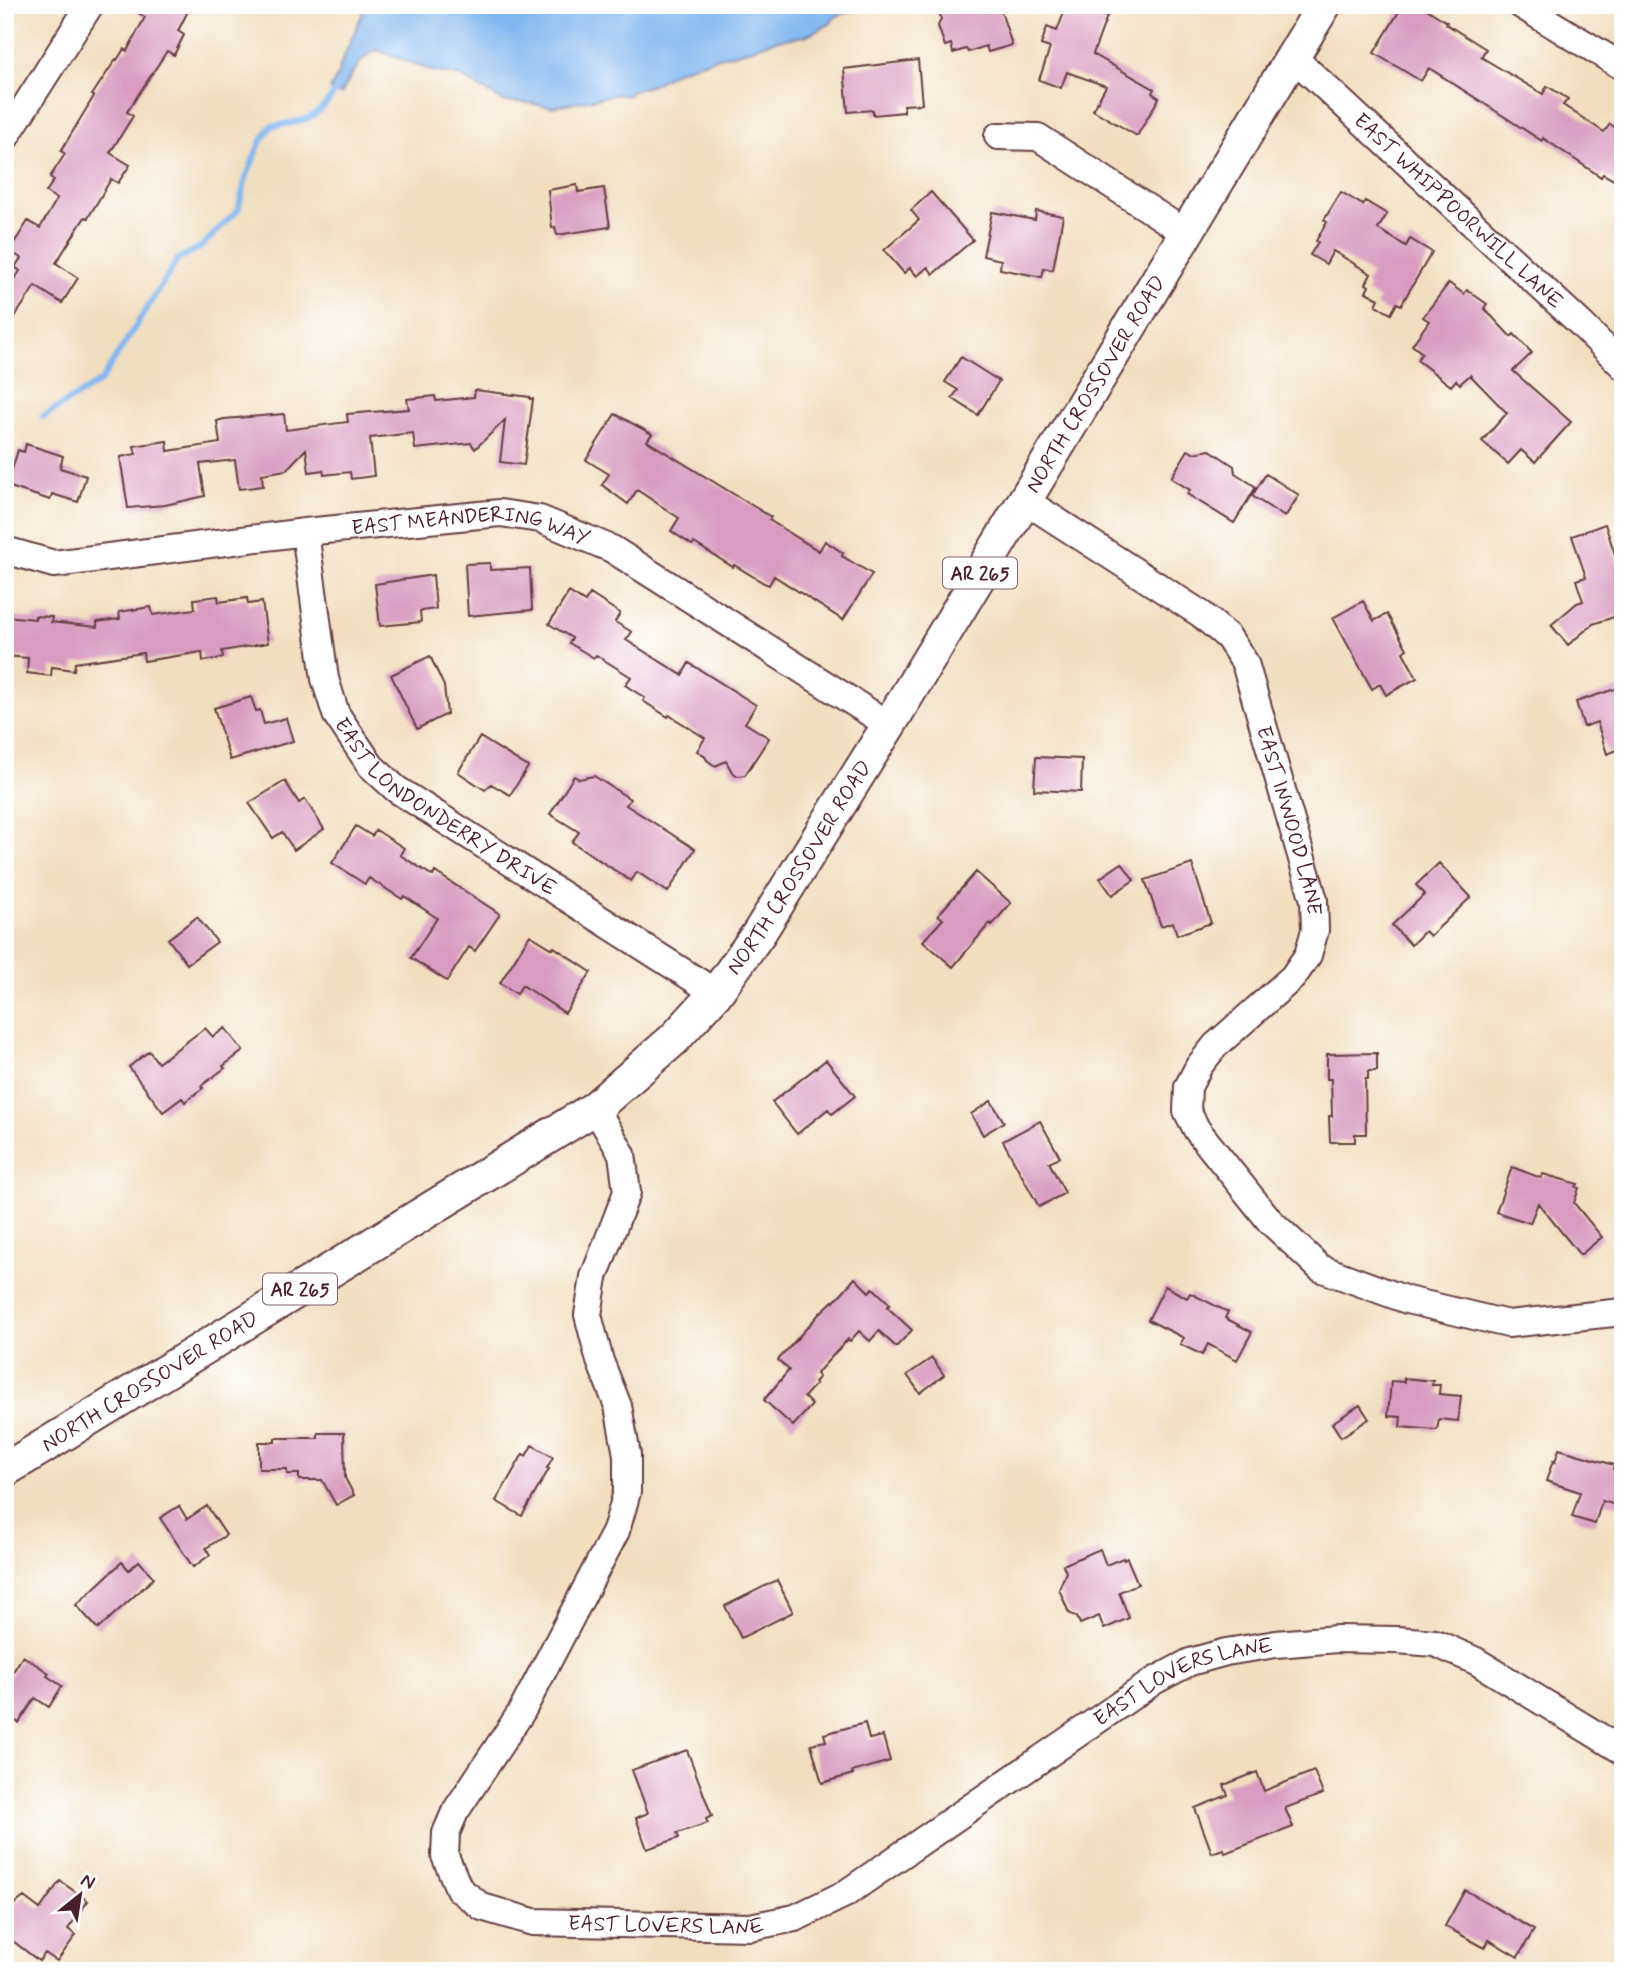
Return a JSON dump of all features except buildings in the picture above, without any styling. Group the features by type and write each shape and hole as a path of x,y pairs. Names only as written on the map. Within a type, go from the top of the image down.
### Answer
{"main road":[{"name":"NORTH CROSSOVER ROAD","path":"5,1469 596,1108 674,1039 716,993 759,933 888,725 1324,5"}],"street":[{"path":"5,138 90,5"},
{"path":"1521,5 1623,67"},
{"name":"EAST WHIPPOORWILL LANE","path":"1293,57 1571,314 1623,366"},
{"path":"998,136 1038,136 1186,233"},
{"name":"EAST INWOOD LANE","path":"1024,500 1201,614 1228,637 1245,663 1314,900 1315,930 1308,955 1293,977 1215,1046 1199,1066 1188,1087 1187,1111 1197,1130 1270,1221 1320,1268 1407,1300 1508,1324 1623,1311"},
{"name":"EAST MEANDERING WAY","path":"5,550 54,564 305,532 500,513 540,519 612,549 888,725"},
{"name":"EAST LONDONDERRY DRIVE","path":"305,532 325,679 336,714 371,766 396,789 716,993"},
{"name":"EAST LOVERS LANE","path":"596,1108 622,1154 627,1192 594,1277 588,1315 600,1361 618,1406 627,1454 627,1492 616,1531 522,1711 455,1812 446,1833 445,1856 459,1889 482,1907 533,1922 750,1927 795,1918 845,1894 1154,1681 1190,1662 1226,1651 1276,1644 1337,1639 1435,1643 1476,1661 1623,1751"}],"water":[{"path":"366,5 867,5 835,17 830,24 805,36 777,40 679,70 652,85 632,91 627,96 618,94 552,107 505,102 461,77 433,71 378,50 361,61 341,94 334,93 330,89"}],"waterway":[{"path":"43,417 101,381 178,259 201,247 238,210 246,178 260,143 271,126 293,123 317,113 337,88"}]}
